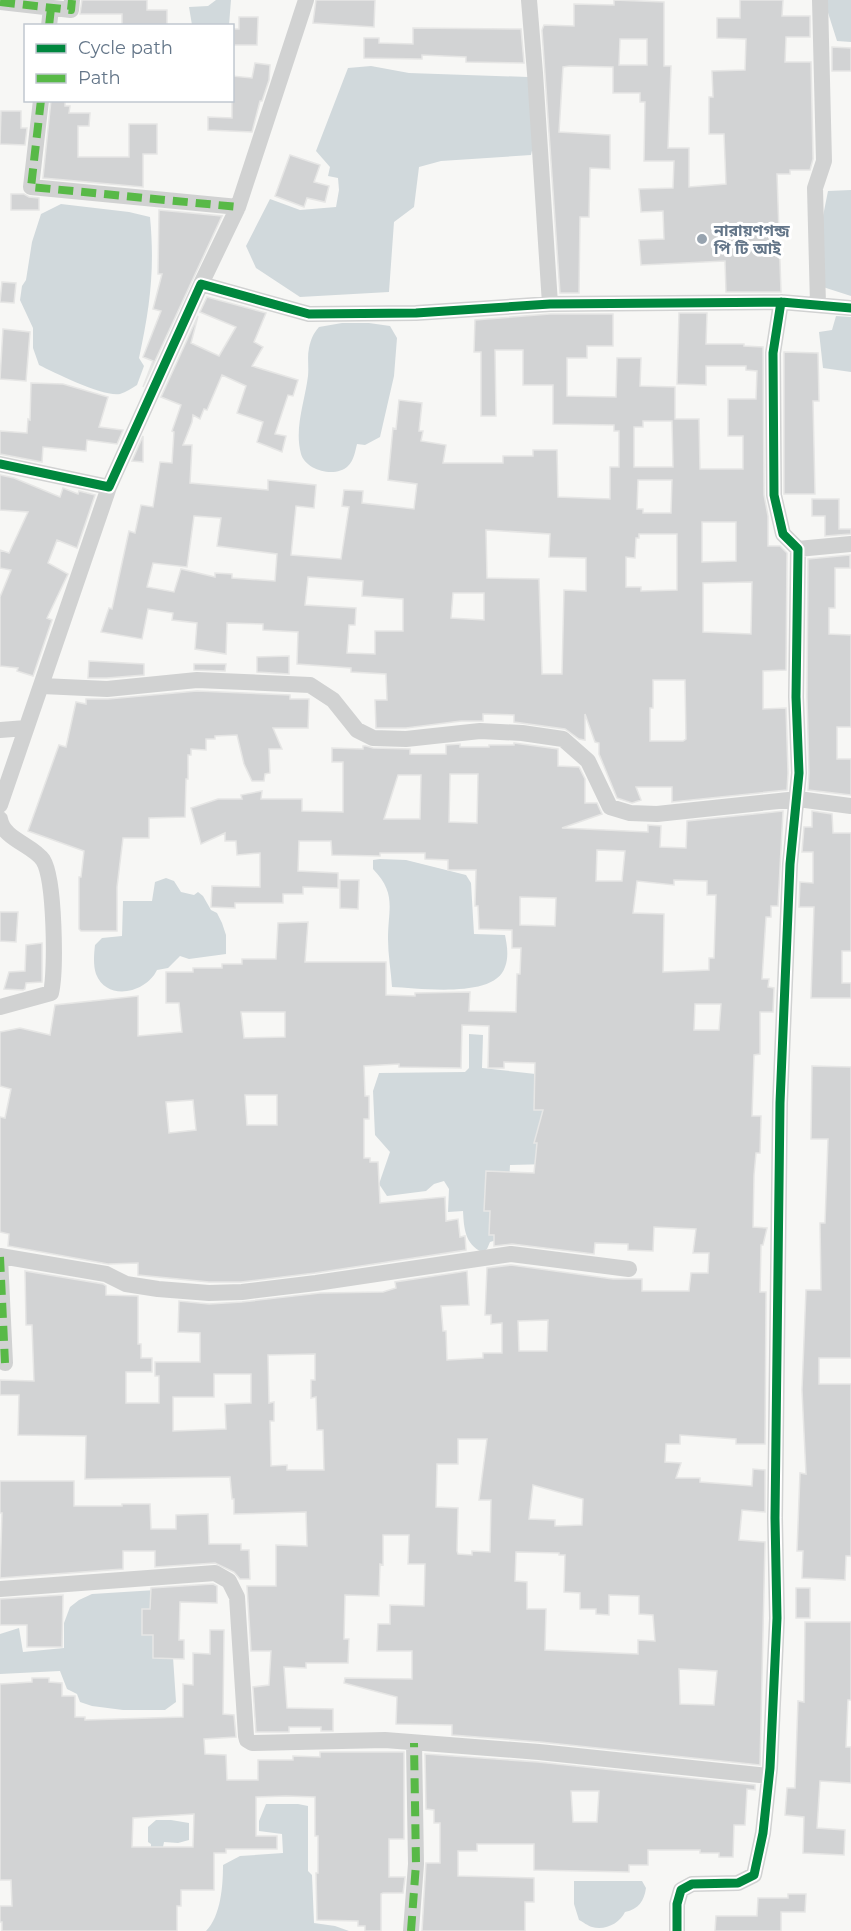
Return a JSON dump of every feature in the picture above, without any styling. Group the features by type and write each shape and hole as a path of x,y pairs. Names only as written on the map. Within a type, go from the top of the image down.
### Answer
{"street":[{"path":"0,2 71,10 72,0"},
{"path":"0,805 109,487 238,207 306,0"},
{"path":"529,0 536,73 550,304"},
{"path":"818,305 815,188 824,161 819,0"},
{"path":"49,24 51,8"},
{"path":"41,102 32,187 238,207"},
{"path":"201,284 309,314 416,313 550,304 781,302 851,308"},
{"path":"677,1931 677,1904 681,1890 692,1884 738,1883 754,1875 762,1833 768,1776 777,1618 775,1518 782,1020 790,864 799,773 796,698 798,549 783,534 774,495 773,353 781,302"},
{"path":"0,464 109,487"},
{"path":"798,549 851,544"},
{"path":"42,687 107,689 197,680 310,685 333,700 357,730 373,738 406,739 480,731 522,733 563,739 588,761 610,807 630,813 657,814 798,799 851,806"},
{"path":"0,730 26,728"},
{"path":"0,819 1,824 11,835 42,857 48,871 53,912 51,993 0,1007"},
{"path":"5,1363 0,1257 106,1274 126,1284 158,1290 209,1293 242,1292 316,1283 512,1254 629,1269"},
{"path":"0,1589 215,1573 229,1581 237,1597 247,1740 252,1743 385,1740 539,1752 768,1776"},
{"path":"411,1931 416,1864 414,1743"}],"shaded area":[{"path":"216,0 231,0 229,24 192,24 189,7 208,6"},
{"path":"824,0 851,0 851,42 837,41"},
{"path":"371,66 409,73 528,77 536,133 531,155 441,161 419,167 414,207 394,222 389,292 300,297 256,268 246,246 270,199 300,210 336,207 339,190 338,178 328,176 330,167 316,151 348,68"},
{"path":"851,190 851,296 823,287 823,216 828,191"},
{"path":"61,204 129,212 150,217 152,254 150,288 139,358 144,366 137,385 120,394 102,392 39,365 33,348 33,328 20,300 22,286 26,280 32,242 41,214"},
{"path":"836,316 851,317 851,372 823,368 819,332 832,330"},
{"path":"342,323 390,326 397,338 394,376 380,437 365,445 357,444 353,459 348,466 343,470 329,472 315,468 304,460 299,444 299,424 308,376 308,351 312,337 319,327"},
{"path":"373,860 406,860 466,875 471,883 474,934 505,935 507,959 498,977 487,984 472,988 437,990 392,987 388,945 390,902 381,878 373,869"},
{"path":"166,878 174,881 181,892 194,895 198,892 211,910 217,913 226,935 226,954 189,959 180,956 168,968 157,970 152,978 136,989 117,991 109,988 101,983 96,974 95,945 102,938 122,936 123,901 152,901 155,882"},
{"path":"469,1034 483,1035 482,1068 545,1075 551,1164 510,1165 506,1237 490,1242 487,1249 482,1252 476,1249 469,1240 465,1230 463,1211 448,1212 449,1189 444,1181 434,1184 426,1191 387,1196 379,1184 390,1152 375,1135 373,1091 379,1073 465,1072 469,1068"},
{"path":"156,1590 172,1642 176,1702 165,1710 123,1710 80,1702 77,1694 67,1689 60,1671 0,1674 0,1634 19,1628 23,1652 64,1648 64,1623 70,1607 79,1600 92,1594"},
{"path":"266,1804 308,1806 308,1871 312,1875 314,1923 349,1931 206,1931 218,1909 222,1891 223,1865 240,1856 283,1853 282,1834 259,1831 259,1821"},
{"path":"156,1820 189,1823 189,1840 178,1843 164,1842 163,1847 151,1852 148,1827"},
{"path":"574,1881 642,1881 646,1888 644,1897 637,1907 625,1912 620,1920 612,1925 597,1928 579,1920 574,1904"}],"building":[{"path":"82,0 147,0 147,10 167,10 167,24 122,24 122,14 80,14"},
{"path":"316,0 375,0 374,27 313,23"},
{"path":"614,0 664,2 664,66 671,66 668,148 689,148 689,187 726,184 724,134 709,134 709,97 713,97 712,71 745,70 746,39 717,38 717,18 740,18 740,0 783,0 782,16 810,16 810,37 786,37 785,62 811,62 813,159 810,170 790,170 790,174 777,174 781,292 726,292 725,261 641,265 639,240 664,239 663,211 641,212 639,189 673,188 674,161 644,161 645,102 640,102 640,93 613,93 613,67 570,66 563,67 559,132 610,135 610,169 590,168 589,217 580,217 579,293 560,293 542,30 544,25 574,26 574,4 614,5","holes":["620,39 647,39 647,65 619,65"]},
{"path":"239,17 258,17 257,45 234,45 234,29 239,29"},
{"path":"413,28 521,29 524,63 466,62 466,57 422,55 422,59 364,58 364,38 379,38 379,43 413,44"},
{"path":"832,47 851,48 851,71 832,71"},
{"path":"255,63 270,65 269,80 262,101 260,101 252,132 208,130 208,117 232,118 234,76 252,78"},
{"path":"51,102 65,102 65,106 70,106 69,113 90,113 89,126 78,126 78,157 129,157 129,124 157,124 157,154 143,154 143,187 43,178"},
{"path":"1,111 21,111 21,128 27,128 25,145 0,144"},
{"path":"290,155 320,165 314,182 329,186 325,202 307,198 304,207 275,196"},
{"path":"11,194 24,194 39,198 39,210 11,210"},
{"path":"159,210 222,216 143,387 153,361 143,357 161,311 153,309 162,274 158,274"},
{"path":"2,282 16,283 14,303 0,302"},
{"path":"207,297 266,313 254,342 263,347 252,366 298,380 293,396 288,395 275,434 286,436 282,452 257,442 263,422 237,413 246,386 222,375 207,410 204,409 200,419 193,415 183,445 192,445 190,483 268,490 268,480 316,485 314,508 296,506 291,555 341,559 349,507 342,506 344,490 363,491 362,503 414,509 417,484 388,480 393,428 396,429 399,400 422,403 419,431 423,431 421,441 446,445 443,463 503,463 503,456 533,456 533,450 557,450 558,497 610,499 610,467 619,467 619,431 614,431 614,425 553,424 553,385 523,385 523,350 495,350 496,416 481,416 481,352 474,352 475,320 550,314 613,314 613,346 587,346 587,358 567,358 567,396 616,397 617,358 641,358 640,386 675,387 675,419 699,419 700,469 743,469 743,436 728,436 728,399 756,399 757,371 746,370 746,366 706,366 706,385 677,384 679,313 707,313 706,344 744,344 744,346 763,347 764,495 768,516 768,546 780,546 787,553 786,670 763,671 763,709 786,708 787,790 672,802 672,787 636,787 641,800 632,803 617,798 599,754 599,743 595,742 585,714 585,740 579,739 565,729 514,722 514,715 483,714 483,721 461,721 406,728 376,728 375,700 387,700 386,674 351,672 351,668 297,664 298,632 263,630 263,624 227,623 226,654 195,649 197,623 172,620 173,613 148,609 142,639 101,632 109,608 112,609 129,531 135,533 141,505 153,507 160,462 172,463 174,432 172,431 181,405 161,397 198,316 191,343 219,356 236,327 200,312","holes":["643,421 672,421 673,467 634,467 634,427 643,427","638,480 672,480 671,513 643,513 643,509 637,509","194,516 221,518 217,546 277,554 275,581 232,578 232,574 215,573 215,577 181,569 174,592 147,587 153,563 187,567","702,522 736,522 736,561 702,562","486,530 550,534 549,557 586,558 586,591 564,590 562,674 542,674 539,579 487,578","639,534 677,534 677,590 641,591 641,587 626,587 626,557 635,558 636,538 639,538","308,577 363,581 362,596 403,599 403,631 375,631 375,654 347,653 349,625 355,625 356,608 305,605","752,582 751,634 703,632 703,583","453,593 484,593 484,620 451,618","653,680 685,680 686,739 683,741 650,741"]},
{"path":"3,329 30,332 26,381 0,379"},
{"path":"784,352 818,353 819,401 813,401 815,494 784,494"},
{"path":"31,383 63,384 108,397 99,427 123,430 117,444 87,440 86,451 43,447 42,462 0,454 0,431 27,433 28,419 30,420"},
{"path":"143,436 143,462 132,461"},
{"path":"0,475 14,478 60,497 63,488 78,494 79,491 95,495 77,548 57,540 48,563 68,574 47,618 52,620 33,676 17,671 18,668 0,666 0,597 11,570 0,568 0,550 9,553 28,512 0,510"},
{"path":"812,499 839,499 839,529 851,529 851,534 825,536 825,516 812,516"},
{"path":"850,555 850,568 835,568 835,608 829,608 829,634 851,635 851,727 837,727 837,759 851,759 851,795 808,790 807,697 808,559"},
{"path":"289,656 289,674 257,672 257,657"},
{"path":"89,661 144,664 144,675 88,678"},
{"path":"194,664 226,664 225,671 194,670"},
{"path":"197,691 290,695 290,699 309,699 308,728 273,728 282,749 269,749 270,773 265,774 264,781 252,781 244,764 237,735 215,736 215,739 206,739 206,750 191,749 191,755 188,755 185,817 149,818 149,838 123,838 117,887 117,931 81,931 79,929 79,877 81,877 84,851 28,831 59,745 66,747 76,702 86,704 86,699"},
{"path":"514,743 558,749 558,766 579,767 585,779 585,803 597,803 602,814 562,828 648,832 648,825 661,826 660,847 686,848 687,821 783,811 778,906 771,906 771,917 766,917 762,979 769,979 768,987 774,988 773,1012 760,1012 760,1054 754,1055 752,1116 761,1116 760,1153 756,1153 754,1175 753,1227 767,1228 763,1245 761,1245 760,1292 766,1292 765,1444 736,1444 736,1439 680,1435 680,1444 666,1444 665,1462 681,1463 676,1478 700,1478 700,1482 752,1486 753,1469 765,1470 765,1512 742,1510 739,1540 765,1542 760,1765 452,1735 452,1725 396,1724 397,1697 344,1683 345,1678 412,1679 412,1651 377,1651 378,1624 390,1624 390,1605 424,1606 425,1564 408,1564 409,1535 383,1535 383,1565 380,1564 379,1596 345,1595 344,1639 349,1639 348,1663 306,1663 306,1668 284,1667 287,1708 333,1709 333,1731 321,1731 321,1727 289,1727 289,1732 256,1732 253,1687 269,1685 271,1651 251,1651 247,1586 276,1586 276,1545 307,1546 306,1512 234,1514 230,1477 85,1479 86,1436 18,1435 19,1395 0,1395 0,1380 34,1381 32,1325 26,1325 25,1271 103,1284 106,1286 106,1295 138,1296 138,1344 141,1344 141,1358 152,1358 152,1372 126,1372 126,1403 159,1403 159,1376 155,1376 155,1362 200,1362 200,1333 178,1332 179,1301 209,1304 320,1293 383,1292 396,1288 395,1282 467,1271 469,1305 441,1306 443,1331 446,1331 447,1360 483,1358 483,1353 502,1353 502,1323 491,1324 491,1315 485,1315 487,1268 511,1265 613,1279 642,1279 642,1291 689,1291 691,1273 708,1273 709,1253 693,1253 696,1229 654,1227 653,1251 628,1250 628,1244 595,1243 594,1254 512,1244 494,1246 494,1235 489,1235 490,1211 484,1211 486,1171 534,1173 537,1143 534,1143 543,1110 534,1110 535,1063 504,1062 504,1068 488,1068 489,1026 462,1025 461,1068 399,1067 399,1064 364,1066 365,1096 369,1096 369,1119 364,1119 364,1158 370,1158 370,1162 378,1162 380,1203 445,1197 446,1221 458,1219 460,1237 465,1236 466,1250 315,1273 241,1282 209,1282 138,1275 138,1263 108,1264 8,1246 9,1234 0,1232 0,1117 5,1118 11,1089 0,1086 0,1032 20,1028 50,1035 55,1005 138,996 138,1036 182,1032 179,1003 166,1003 166,972 193,972 193,968 222,968 222,964 242,964 242,959 276,959 278,923 308,922 305,962 386,962 386,995 415,996 415,993 470,992 469,1011 516,1012 517,974 520,974 521,948 512,948 512,930 479,929 478,906 475,906 476,870 448,870 448,860 425,859 425,853 380,853 380,856 332,855 331,841 299,841 298,871 338,873 338,888 303,887 303,894 283,894 283,903 235,903 235,908 211,907 212,886 260,887 260,853 237,855 236,841 225,841 225,833 201,844 191,808 218,799 242,799 241,795 262,791 261,799 302,799 302,811 343,812 343,762 332,762 332,748 363,749 363,746 366,746 410,749 410,754 446,754 446,745 489,747 489,745 514,745","holes":["450,774 478,774 477,823 449,822","398,775 421,775 420,819 384,819","597,850 625,851 622,881 596,881","674,880 707,881 707,895 716,895 714,958 709,958 709,970 663,972 664,914 633,913 637,881 674,885","520,897 556,898 555,926 520,925","695,1004 721,1004 719,1030 694,1030","241,1012 285,1012 285,1037 244,1038","245,1095 277,1095 277,1125 247,1125","193,1100 196,1130 169,1133 166,1102","548,1320 547,1351 519,1351 518,1321","315,1354 315,1380 311,1380 311,1398 316,1397 317,1430 323,1430 324,1470 287,1470 287,1465 271,1466 270,1421 274,1421 274,1402 269,1403 268,1355","214,1374 251,1374 251,1403 225,1404 226,1429 173,1431 173,1397 214,1397","458,1439 487,1439 479,1500 491,1500 490,1552 472,1551 472,1555 458,1554 458,1508 436,1507 437,1464 458,1464","533,1485 583,1499 582,1525 555,1526 555,1520 529,1519","516,1552 559,1553 559,1555 565,1555 564,1592 580,1593 580,1609 596,1609 596,1614 609,1615 609,1595 639,1596 639,1614 653,1615 655,1641 638,1640 638,1654 545,1650 546,1609 527,1609 527,1582 515,1581","679,1669 717,1671 714,1705 680,1704"]},
{"path":"812,811 832,814 833,833 851,833 851,951 842,951 842,983 851,983 851,998 811,998 814,907 799,907 800,882 813,883 813,852 802,852 804,827 812,827"},
{"path":"340,880 359,880 358,909 340,908"},
{"path":"0,912 18,912 16,942 0,941"},
{"path":"42,943 42,982 26,983 23,990 4,989 9,972 25,971 26,945"},
{"path":"812,1066 851,1067 851,1358 819,1358 819,1384 851,1384 851,1556 846,1556 845,1580 802,1578 803,1551 797,1551 800,1473 806,1474 802,1390 806,1290 821,1290 820,1223 825,1223 828,1139 811,1139"},
{"path":"0,1481 74,1481 74,1506 150,1504 151,1529 176,1529 176,1515 208,1514 209,1544 241,1544 241,1550 249,1550 250,1579 240,1579 234,1572 215,1563 155,1567 155,1551 123,1551 123,1569 0,1578 2,1513 0,1513"},
{"path":"213,1584 217,1586 217,1603 180,1602 179,1640 184,1640 184,1659 153,1658 153,1635 142,1635 142,1609 150,1609 151,1588"},
{"path":"796,1588 810,1588 810,1618 796,1618"},
{"path":"63,1595 62,1647 27,1647 27,1625 0,1625 0,1599"},
{"path":"805,1622 851,1622 851,1700 848,1700 846,1747 851,1747 851,1783 820,1781 817,1828 845,1830 844,1855 803,1853 804,1817 785,1815 787,1788 795,1788 798,1701 804,1702"},
{"path":"210,1630 224,1630 223,1714 234,1715 236,1737 204,1739 205,1754 226,1755 227,1780 258,1780 258,1760 293,1760 293,1756 320,1757 320,1752 404,1752 404,1839 389,1839 389,1877 405,1877 403,1893 381,1894 381,1931 365,1931 365,1926 358,1926 358,1921 317,1920 318,1836 315,1836 315,1797 286,1796 256,1797 256,1836 277,1836 277,1849 226,1849 226,1853 214,1853 214,1890 181,1890 181,1906 177,1906 177,1931 2,1931 0,1906 12,1906 11,1880 0,1880 0,1684 32,1682 32,1678 49,1678 49,1682 62,1683 62,1696 75,1696 75,1717 85,1717 85,1720 183,1717 183,1684 193,1685 193,1653 210,1654","holes":["194,1814 193,1847 132,1847 133,1818"]},
{"path":"425,1754 538,1762 755,1785 755,1790 747,1789 745,1825 734,1825 733,1857 719,1857 719,1853 700,1853 700,1850 648,1850 648,1865 629,1865 629,1872 534,1870 534,1844 477,1844 477,1851 458,1851 458,1876 534,1878 534,1902 525,1902 525,1931 422,1931 426,1863 440,1863 440,1823 434,1823 434,1810 426,1809","holes":["571,1791 599,1791 597,1822 573,1822"]},
{"path":"788,1894 806,1894 805,1912 781,1912 781,1931 715,1931 716,1916 757,1916 758,1898 788,1898"}],"marked path":[{"path":"0,2 71,10 72,0"},
{"path":"49,24 51,8"},
{"path":"41,102 31,187 238,207"},
{"path":"0,1257 5,1363"},
{"path":"411,1931 416,1864 414,1743"}],"cycle path":[{"path":"0,464 109,487 201,284 309,314 416,313 550,304 781,302 851,308"},
{"path":"677,1931 677,1904 681,1890 692,1884 738,1883 754,1875 763,1833 770,1768 777,1618 775,1518 780,1103 790,864 799,773 796,697 798,549 783,534 774,495 773,353 781,302"}],"place":[{"name":"নারায়ণগন্জ পি টি আই","path":"702,239"}]}
